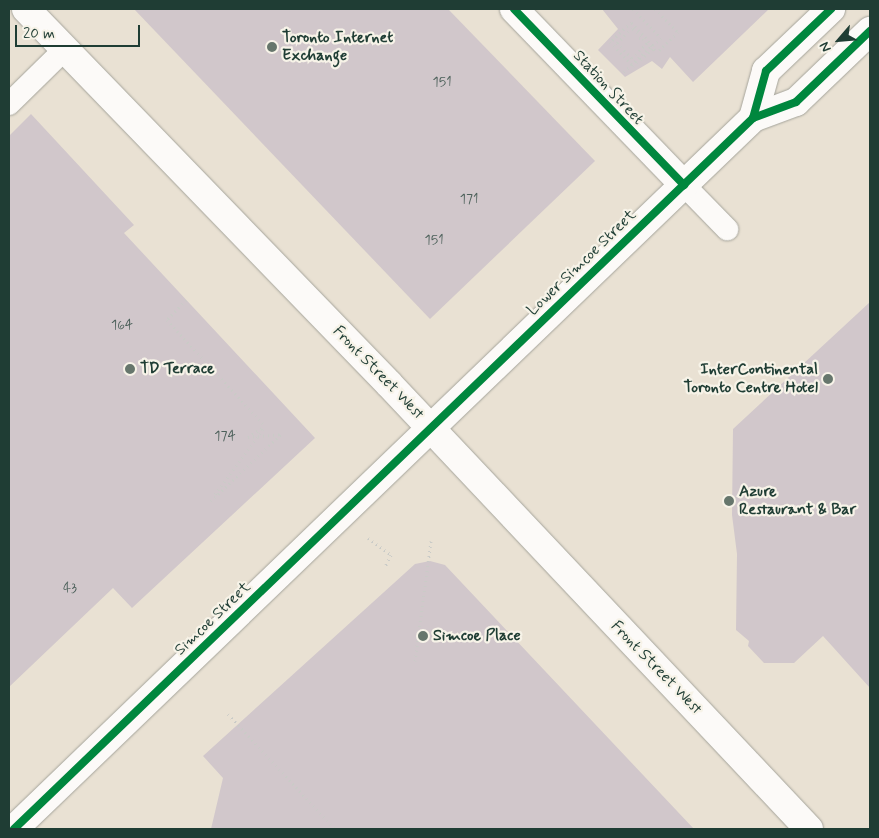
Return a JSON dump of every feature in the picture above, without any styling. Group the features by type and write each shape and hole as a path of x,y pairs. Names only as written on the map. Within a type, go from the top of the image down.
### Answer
{"street":[{"name":"Front Street West","path":"26,9 431,428 809,829"},
{"name":"Station Street","path":"514,9 684,185"},
{"path":"753,118 766,71 830,9"},
{"name":"Lower Simcoe Street","path":"431,428 753,118 796,102 870,31"},
{"name":"Simcoe Street","path":"14,829 431,428"}],"lane":[{"path":"9,104 64,50"},
{"path":"684,185 727,229"}],"path":[{"path":"622,74 650,46 631,22 610,42 634,66 661,38 633,9"},
{"path":"641,36 649,41 657,52 678,32 655,9"},
{"path":"649,41 632,58 617,43 632,28 644,38 653,47"},
{"path":"186,300 167,320 265,426"},
{"path":"265,426 248,437 256,436 264,436 282,434 211,501 254,441 260,434 265,426"},
{"path":"364,535 391,555 384,567"},
{"path":"415,661 431,541"},
{"path":"228,714 335,829"}],"building":[{"path":"134,9 448,9 595,161 430,319"},
{"path":"602,9 769,9 693,82 670,57 662,69 652,61 625,77 598,50 618,29"},
{"name":"TD Terrace","path":"31,114 134,225 124,233 315,438 132,608 113,588 9,687 9,136"},
{"name":"InterContinental Toronto Centre Hotel","path":"870,302 870,688 823,636 794,663 764,663 748,646 749,641 736,630 737,554 732,515 733,429"},
{"name":"Simcoe Place","path":"430,561 445,565 694,829 211,829 223,778 203,756 415,564"}],"cycle path":[{"path":"514,9 684,185"},
{"path":"753,118 766,71 831,9"},
{"path":"14,829 753,118 796,102 870,31"}],"place":[{"name":"Toronto Internet Exchange","path":"272,47"},
{"name":"TD Terrace","path":"130,369"},
{"name":"InterContinental Toronto Centre Hotel","path":"828,379"},
{"name":"Azure Restaurant & Bar","path":"729,501"},
{"name":"Simcoe Place","path":"423,636"}]}
